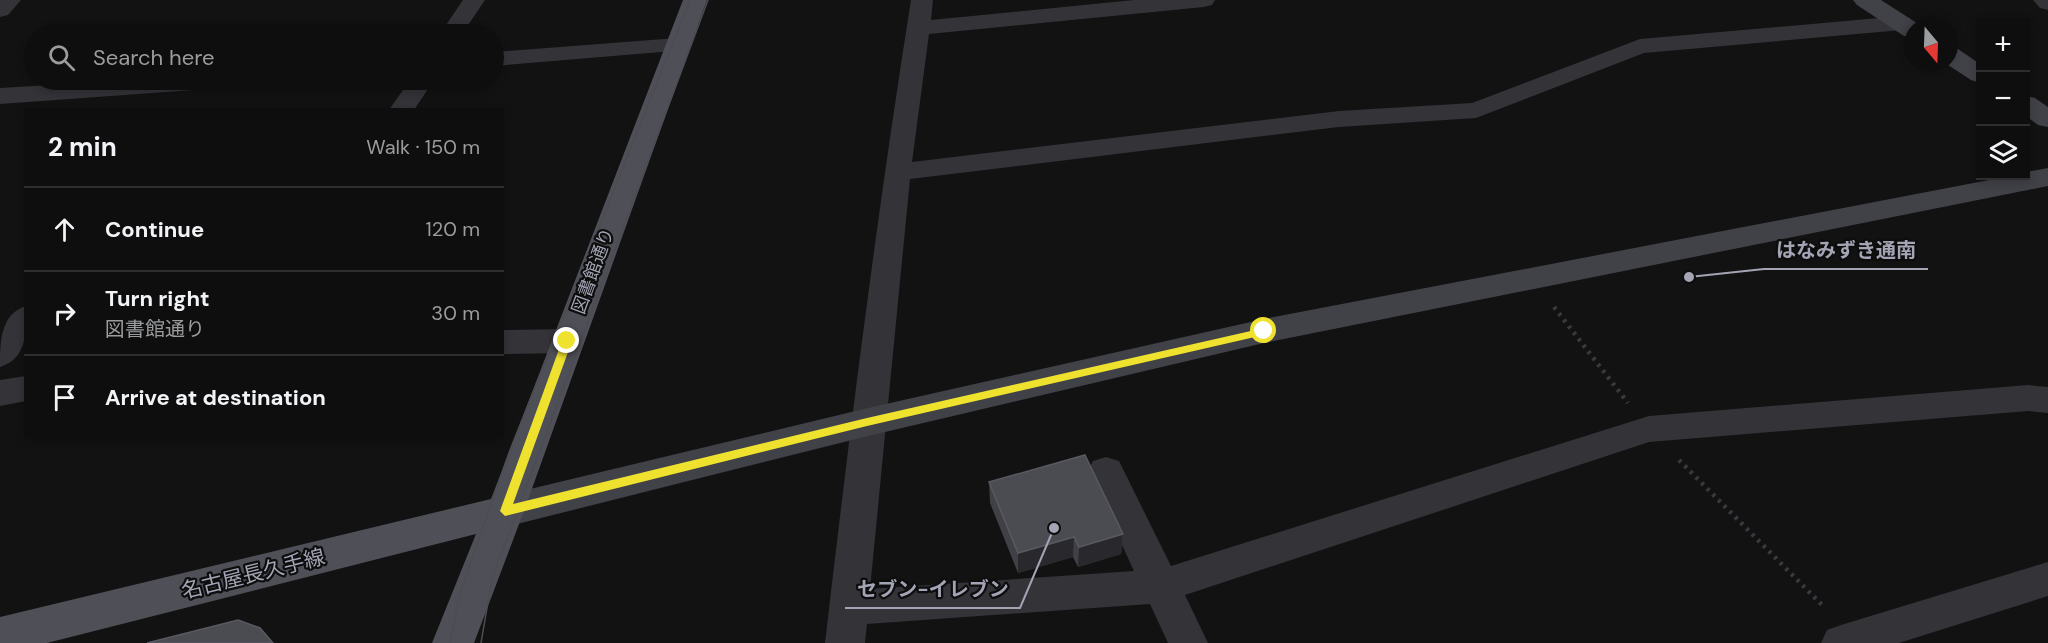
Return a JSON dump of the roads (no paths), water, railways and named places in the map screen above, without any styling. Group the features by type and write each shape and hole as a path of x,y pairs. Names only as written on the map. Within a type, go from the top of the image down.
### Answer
{"main road":[{"name":"図書館通り","path":"453,643 505,511 695,0"},
{"name":"名古屋長久手線","path":"0,636 505,511"}],"street":[{"path":"0,10 10,0"},
{"path":"458,24 474,0"},
{"path":"1204,0 920,14 897,172 888,270 867,422 848,625 1162,586 1648,429 2028,398 2048,400"},
{"path":"1865,0 1904,25"},
{"path":"2044,0 2048,3"},
{"path":"897,172 1338,119 1476,110 1640,46 1904,27"},
{"path":"504,58 677,45"},
{"path":"1958,60 1976,72"},
{"path":"0,96 89,90"},
{"path":"162,108 174,90"},
{"path":"403,108 415,90"},
{"path":"2030,107 2048,119"},
{"path":"505,511 867,422 1264,331 2048,177"},
{"path":"0,355 24,319"},
{"path":"504,342 567,341"},
{"path":"0,393 24,388"},
{"path":"1106,471 1188,643"},
{"path":"1848,641 2048,579"}],"tram line":[{"path":"450,643 460,593 510,450 690,0"},
{"path":"481,643 492,579 708,0"}],"place":[{"name":"はなみずき通南","path":"1689,277"},
{"name":"セブン-イレブン","path":"1054,528"}]}
